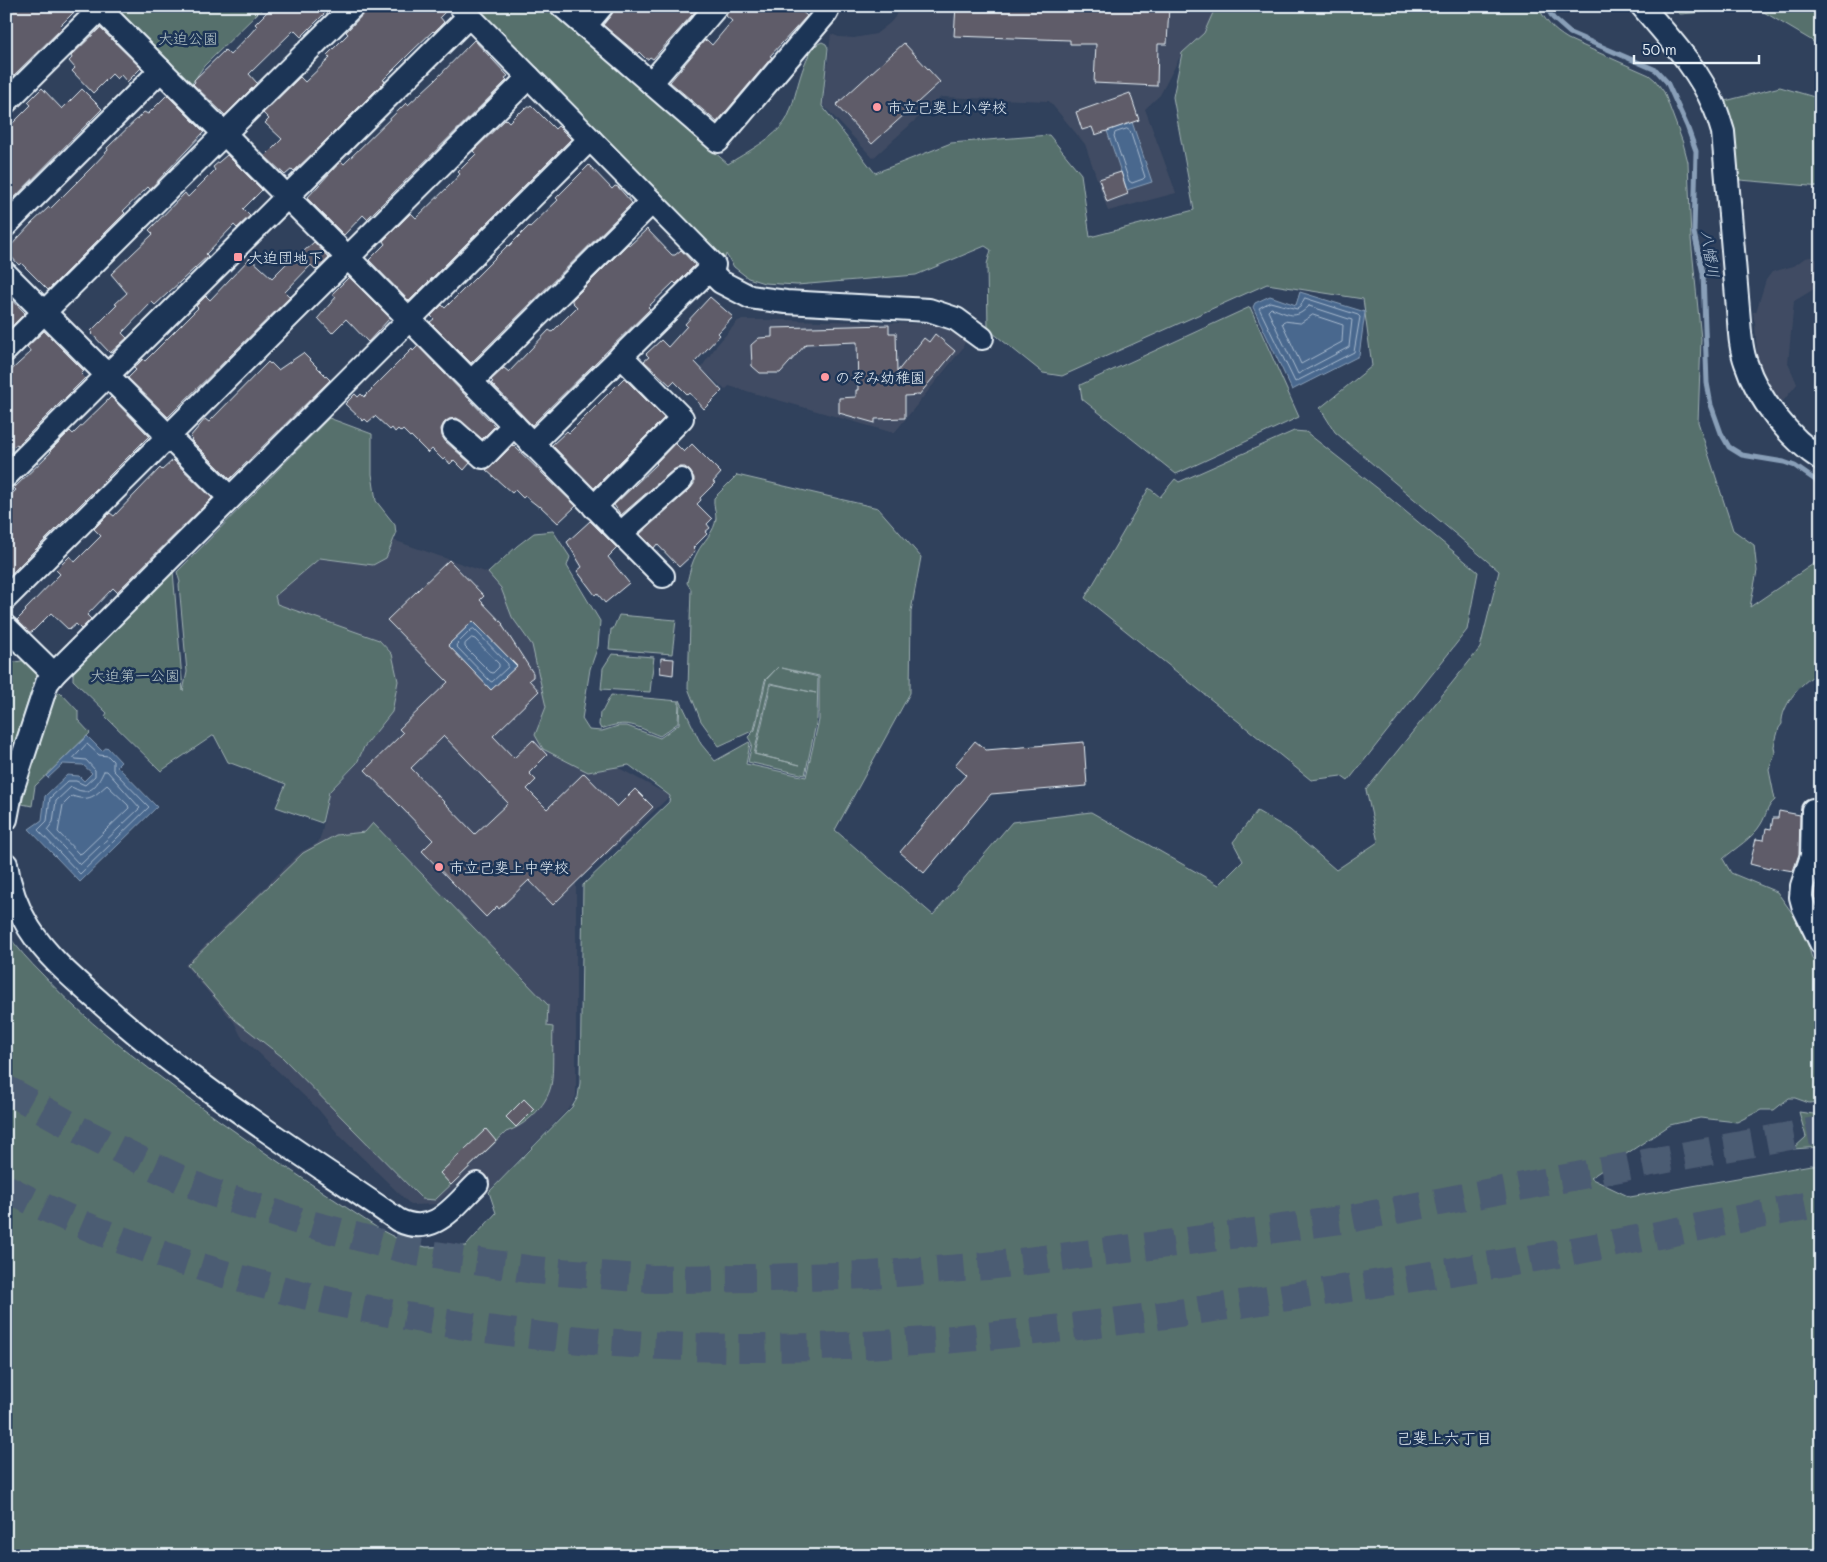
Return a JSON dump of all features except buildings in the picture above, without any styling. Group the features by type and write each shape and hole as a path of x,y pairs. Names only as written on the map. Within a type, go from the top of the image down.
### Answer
{"street":[{"path":"6,350 353,6"},
{"path":"562,6 718,141 827,12 820,6"},
{"path":"585,26 602,6"},
{"path":"651,83 717,6"},
{"path":"1642,6 1695,73 1714,106 1723,132 1739,321 1742,348 1749,374 1784,426 1810,452 1821,459"},
{"path":"6,102 99,8 410,319 662,576"},
{"path":"6,476 287,197 464,11 714,265 532,444"},
{"path":"6,225 161,70"},
{"path":"6,598 529,77"},
{"path":"6,819 11,793 47,683 54,674 590,139"},
{"path":"471,382 652,202"},
{"path":"709,270 721,282 738,292 765,300 921,309 956,319 982,338"},
{"path":"6,274 230,498"},
{"path":"594,507 682,418 621,356"},
{"path":"454,431 483,457 514,425"},
{"path":"621,533 681,480"},
{"path":"6,627 54,674"},
{"path":"1821,810 1814,810 1812,856 1802,886 1801,897 1804,908 1821,943"},
{"path":"6,864 15,897 29,928 49,953 89,993 141,1039 196,1081 398,1220 419,1226 435,1222 477,1184"}],"shaded area":[{"name":"市立己斐上小学校","path":"899,6 1216,6 1204,33 1182,53 1160,95 1145,109 1176,193 1108,211 1085,144 1049,101 941,97 873,158 823,105 831,34 839,37 854,38 876,34 895,17"},
{"path":"1811,257 1821,261 1821,285 1794,301 1788,363 1797,384 1779,406 1763,376 1757,355 1753,312 1756,312 1766,280 1772,272 1794,266 1805,258"},
{"name":"のぞみ幼稚園","path":"738,321 936,324 966,339 962,349 894,433 729,386 725,390 701,368 717,345"},
{"name":"市立己斐上中学校","path":"393,540 488,573 501,588 512,617 532,645 546,707 535,735 588,772 617,767 670,796 576,883 576,1096 571,1106 486,1194 468,1175 436,1204 411,1205 339,1135 319,1110 241,1036 234,1022 185,965 301,852 318,843 322,832 329,793 358,763 364,747 392,712 398,681 392,654 379,640 277,604 275,596 320,558 373,565 386,558"}],"green space":[{"name":"大迫公園","path":"115,6 264,7 204,66 189,88 158,50"},
{"path":"469,6 546,6 728,164 759,145 781,127 790,112 804,65 815,47 822,42 828,48 822,106 875,173 951,143 1049,135 1081,174 1090,237 1194,210 1173,97 1182,53 1204,33 1216,6 1538,6 1550,25 1568,39 1649,75 1655,80 1664,92 1688,162 1691,239 1701,339 1698,422 1733,530 1754,545 1757,571 1750,607 1821,560 1821,673 1807,680 1801,686 1789,701 1782,717 1782,724 1774,746 1775,753 1769,770 1775,800 1770,805 1758,829 1744,843 1723,859 1731,873 1777,892 1803,928 1812,958 1821,968 1821,1099 1817,1102 1809,1103 1789,1098 1774,1110 1761,1110 1737,1122 1700,1118 1670,1125 1590,1178 1630,1197 1811,1165 1821,1166 1821,1556 6,1556 6,932 14,944 62,995 124,1049 186,1097 250,1142 379,1229 398,1239 426,1247 466,1246 496,1213 489,1192 572,1107 578,1097 580,1083 583,885 669,802 670,796 629,765 588,772 543,749 535,735 546,707 532,645 512,617 501,588 488,573 534,533 553,531 570,557 567,566 600,621 598,646 590,669 582,719 589,730 602,731 618,726 627,726 660,738 679,724 680,700 701,744 715,761 749,742 746,764 806,777 819,720 819,676 782,668 818,677 817,719 805,775 748,762 752,744 748,737 755,730 766,680 778,667 765,680 754,730 719,746 701,721 688,688 691,589 687,583 690,571 699,549 715,523 714,498 737,475 878,508 921,557 911,611 910,693 835,830 933,915 1012,822 1091,812 1219,885 1243,861 1233,842 1257,811 1290,830 1336,870 1378,842 1366,790 1480,648 1499,571 1335,432 1320,408 1372,366 1363,299 1267,284 1062,376 1043,373 988,329 987,264 991,250 985,246 916,275 797,285 764,283 748,278 734,267 726,254 723,266","holes":["770,683 816,693 771,684 755,754 800,765 754,754"]},
{"path":"1671,6 1821,6 1821,49 1811,40 1757,8 1680,14"},
{"path":"1780,87 1821,99 1821,187 1740,180 1732,129 1725,101"},
{"path":"1250,307 1299,417 1176,474 1082,399 1080,385"},
{"name":"大迫第一公園","path":"329,418 372,434 372,474 376,501 395,525 396,534 386,558 373,565 320,558 275,596 277,604 379,640 392,654 398,681 392,712 364,747 357,763 329,792 322,823 276,807 286,784 228,762 214,735 161,771 105,716 107,713 73,680 73,671 173,571 183,691 187,672 180,582 177,572"},
{"path":"1294,431 1306,432 1381,491 1478,572 1467,630 1348,781 1341,776 1311,780 1085,598 1149,488 1160,497 1175,479 1179,482"},
{"path":"619,615 676,620 672,654 609,649 611,629 613,629"},
{"path":"612,654 654,657 650,692 601,689 603,668"},
{"path":"26,660 38,675 6,769 6,664"},
{"path":"60,692 78,711 78,720 90,733 35,786 32,806 22,804 26,784 53,698"},
{"path":"611,695 679,701 678,723 660,736 625,724 601,729 599,725 600,712 602,712"},
{"path":"373,823 548,1005 547,1026 553,1027 552,1080 545,1101 528,1120 506,1132 435,1200 422,1199 281,1056 235,1020 187,965 303,853 336,835 365,832"},
{"path":"1799,1112 1821,1115 1821,1147 1793,1149 1806,1137"}],"water":[{"path":"1132,122 1152,182 1127,190 1107,131"},
{"path":"1300,292 1365,312 1359,356 1292,390 1253,307 1255,303 1270,296 1296,305"},
{"path":"473,621 517,666 491,690 448,645"},
{"path":"87,736 102,751 107,747 121,762 117,766 157,807 80,882 29,829 42,820 45,796 67,775 79,776 84,781 92,773 83,765 63,764 48,778 46,776"}],"waterway":[{"name":"八幡川","path":"1546,6 1553,18 1570,33 1656,70 1667,82 1696,151 1694,233 1703,273 1707,383 1711,405 1721,433 1729,447 1742,455 1784,462 1795,466 1821,484"}],"tunnel":[{"path":"6,1089 72,1126 207,1191 302,1222 415,1252 534,1270 652,1279 870,1275 987,1266 1166,1244 1348,1219 1821,1130"},
{"path":"6,1188 87,1226 173,1258 260,1284 348,1305 451,1324 502,1331 606,1342 711,1348 828,1347 958,1339 1152,1317 1529,1259 1821,1203"}],"place":[{"name":"市立己斐上小学校","path":"877,107"},
{"name":"大迫団地下","path":"238,257"},
{"name":"のぞみ幼稚園","path":"825,377"},
{"name":"市立己斐上中学校","path":"439,867"}],"district":[{"name":"己斐上六丁目","path":"1444,1437"}]}
